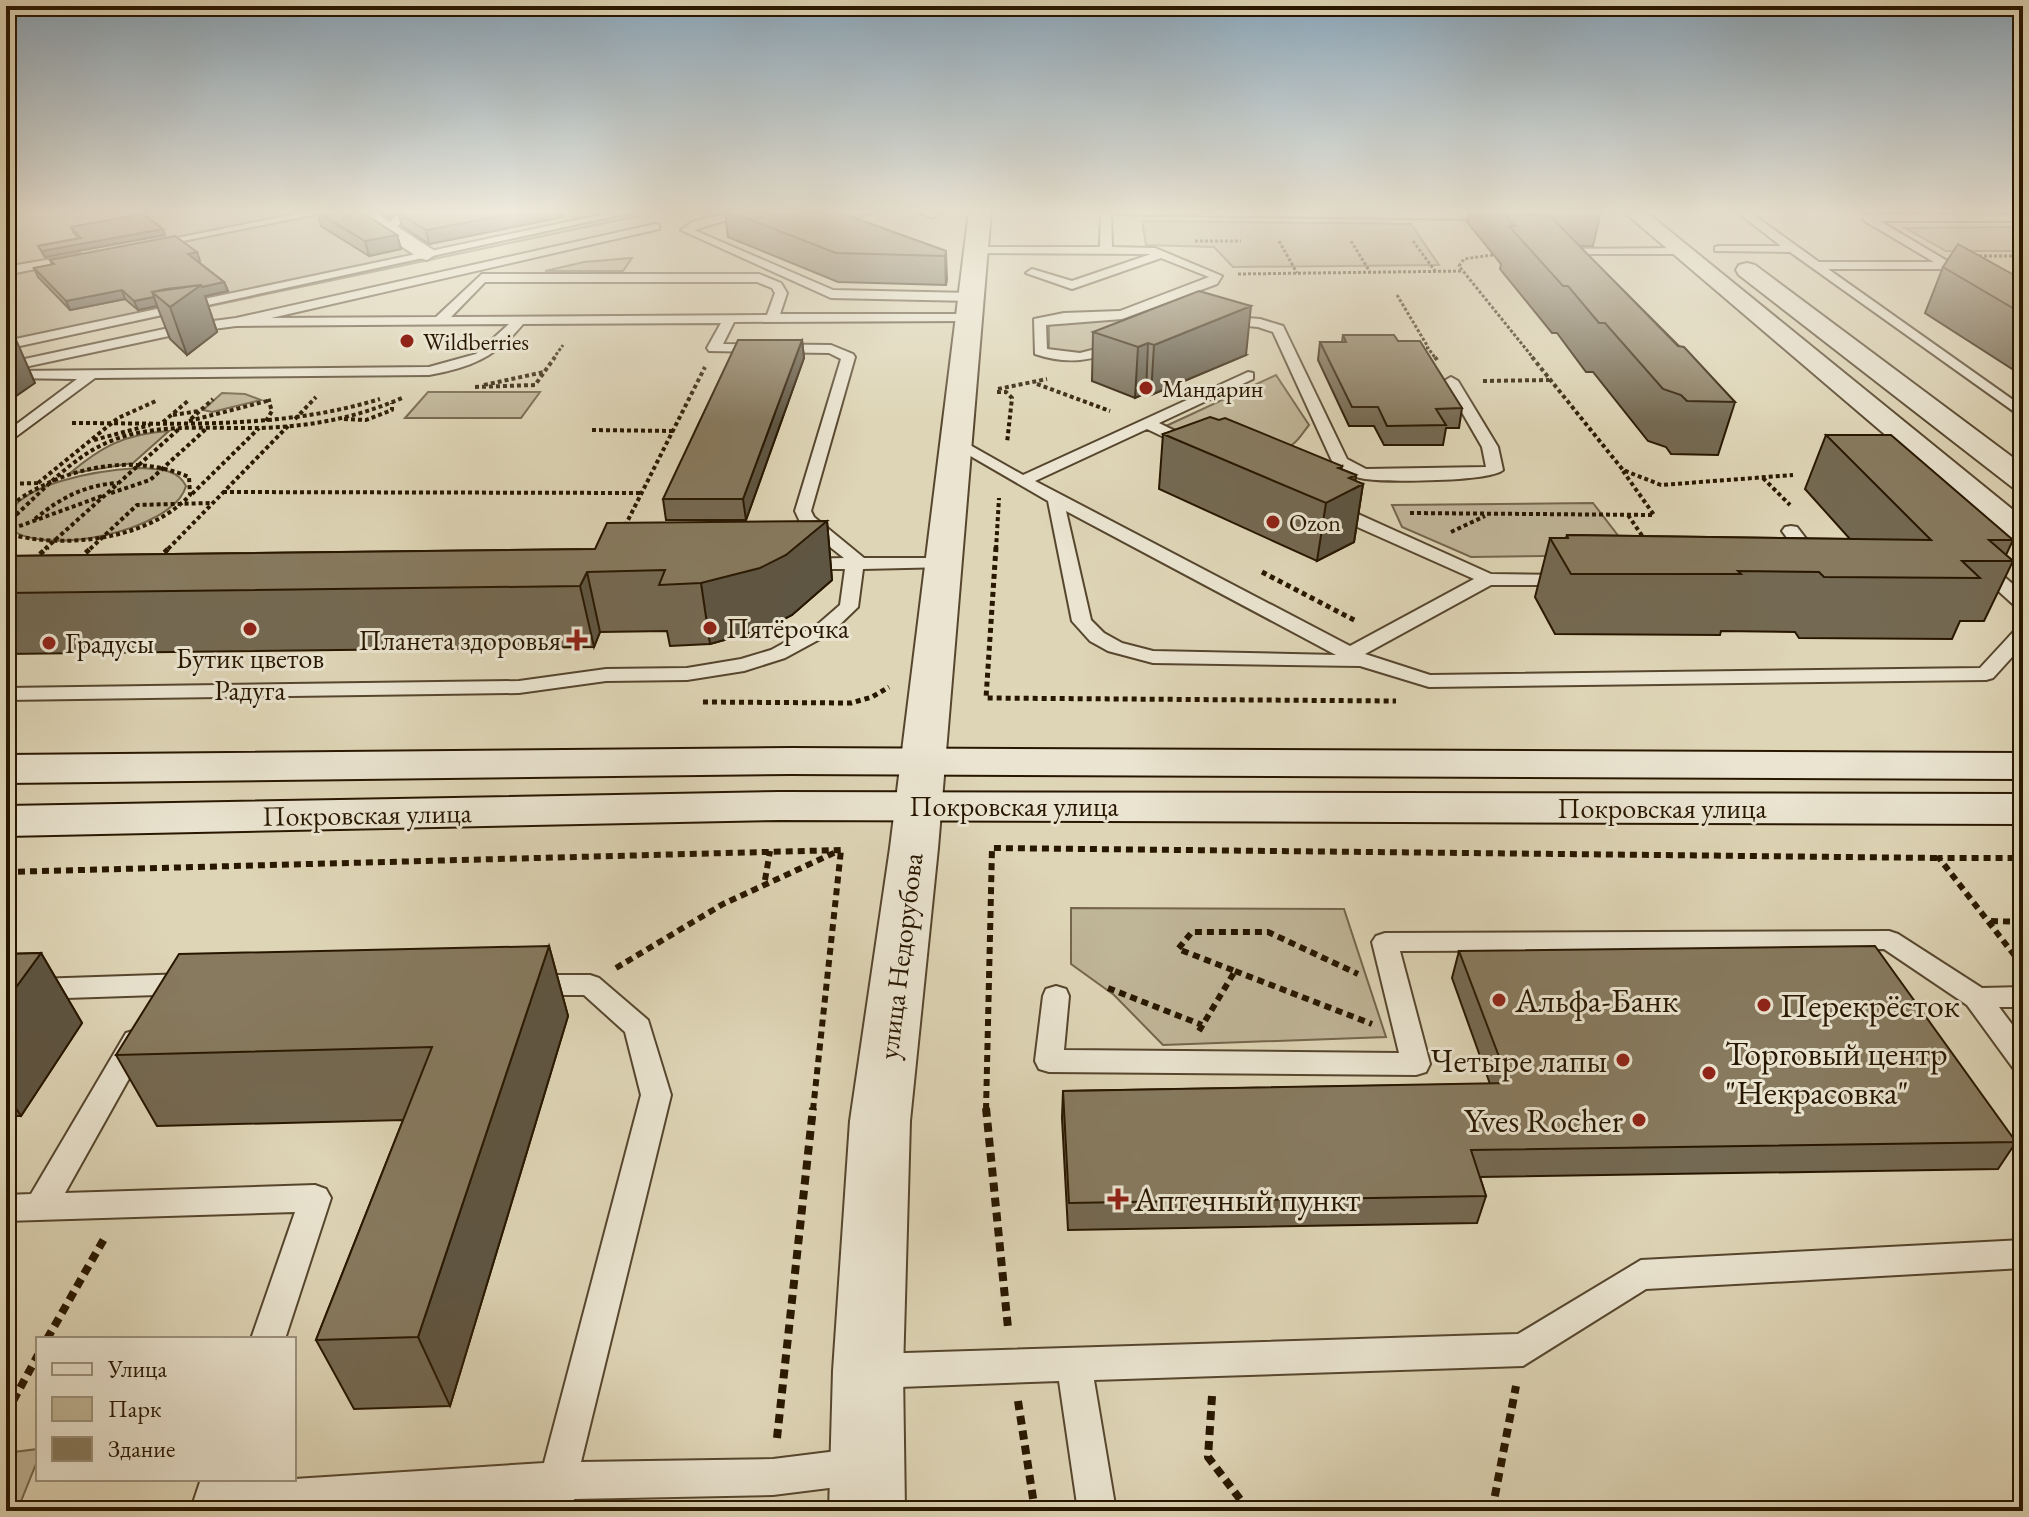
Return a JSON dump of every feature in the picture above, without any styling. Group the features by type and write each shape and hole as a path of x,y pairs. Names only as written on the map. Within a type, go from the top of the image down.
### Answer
{"main road":[{"name":"улица Недорубова","path":"866,1488 868,1371 880,1121 920,784 973,282"},
{"name":"Покровская улица","path":"6,769 790,761 920,784 2023,809"},
{"name":"Покровская улица","path":"6,821 780,806 920,784 2023,766"}],"street":[{"path":"1718,282 2023,535"},
{"path":"1763,282 2019,474"}],"lane":[{"path":"6,345 295,282"},
{"path":"6,367 436,282"},
{"path":"440,320 469,282"},
{"path":"768,282 777,286 781,293 772,319"},
{"path":"806,282 836,295 970,307"},
{"path":"1061,282 1072,285 1081,282"},
{"path":"1122,315 1211,282"},
{"path":"1838,282 2023,414"},
{"path":"236,322 772,319 970,307"},
{"path":"1137,338 1089,358 1067,358 1040,351 1039,322 1046,319 1122,315 1153,318"},
{"path":"6,694 519,687 606,675 720,670 778,654 824,629 849,607 855,564 851,553 809,523 803,515 848,357 831,349 714,348 729,319"},
{"path":"6,375 429,371 491,352 519,320"},
{"path":"1200,321 1260,323 1278,329 1340,461 1350,469 1365,474 1481,474 1495,470 1490,447 1451,381"},
{"path":"6,439 139,339"},
{"path":"1013,482 1248,376"},
{"path":"1146,423 1215,455"},
{"path":"956,443 1013,482 1055,497 1356,657 1429,681 1986,674 2023,633"},
{"path":"1921,473 1949,473"},
{"path":"1055,497 1082,621 1097,637 1115,647 1153,657 1356,657 1488,579"},
{"path":"1311,499 1488,579 1597,581"},
{"path":"1791,531 1822,570 1821,578 1810,583"},
{"path":"1964,550 2023,603"},
{"path":"788,565 943,563"},
{"path":"1056,996 1049,1061 1416,1064 1385,942 1889,940 1977,998 2023,1060"},
{"path":"40,1207 169,984"},
{"path":"6,990 216,985"},
{"path":"496,985 590,985 638,1027 656,1095 556,1496"},
{"path":"1977,998 2023,997"},
{"path":"6,1208 315,1198 269,1337"},
{"path":"868,1371 1523,1350 1641,1275 2023,1254"},
{"path":"1074,1364 1097,1511"},
{"path":"215,1497 556,1496 773,1477 866,1488"}],"path":[{"path":"1339,512 1654,515 1623,470 1472,282"},
{"path":"1397,295 1451,381 1550,380"},
{"path":"545,371 474,388 532,386 545,371 563,345"},
{"path":"636,532 622,532 714,348"},
{"path":"1413,348 1428,348"},
{"path":"6,524 86,457 101,446 123,437 180,429 287,427 341,418 392,403 423,388 450,367"},
{"path":"27,423 294,420 339,412 375,401 409,385 429,371"},
{"path":"32,561 241,374"},
{"path":"149,569 339,374"},
{"path":"6,532 13,537 52,543 102,537 150,523 183,503 265,422 272,411 272,403 267,398 251,393 223,391 179,395"},
{"path":"986,698 1013,482 1004,465 1012,398 1006,392 995,391"},
{"path":"89,442 117,432 164,422 198,392"},
{"path":"38,483 128,412 168,398"},
{"path":"341,418 355,421 377,418 392,410 392,403"},
{"path":"170,416 200,411"},
{"path":"6,532 146,482 213,422"},
{"path":"592,430 673,431"},
{"path":"117,432 123,437"},
{"path":"70,457 86,457"},
{"path":"6,509 20,497 47,483 100,468 139,465 165,466 189,477 193,484 191,493 183,503"},
{"path":"1623,470 1661,485 1793,475"},
{"path":"6,484 47,483"},
{"path":"13,537 62,496 89,487 119,483"},
{"path":"223,492 642,493"},
{"path":"68,570 137,505 212,503"},
{"path":"1627,515 1651,548"},
{"path":"1035,1511 1012,1366 986,1112 992,848 2023,858"},
{"path":"6,872 841,850"},
{"path":"590,985 683,924 765,880 841,850"},
{"path":"773,1477 841,850"},
{"path":"765,880 770,851"},
{"path":"1939,858 1991,921 2023,967"},
{"path":"1991,921 2023,922"},
{"path":"1360,975 1268,932 1192,932 1178,949 1384,1028 1392,1064"},
{"path":"1181,1062 1235,971"},
{"path":"1108,988 1216,1030"},
{"path":"48,1337 124,1204"},
{"path":"1492,1511 1523,1350"},
{"path":"6,1414 9,1399 36,1358"},
{"path":"1214,1359 1208,1457 1249,1511"},
{"path":"1958,1511 2023,1503"}],"green space":[{"path":"6,282 325,282 6,349"},
{"path":"1116,317 1170,322 1087,355 1049,350 1049,320"},
{"path":"1276,375 1309,425 1293,444 1278,451 1245,453 1166,426"},
{"path":"428,392 540,392 521,418 405,418"},
{"path":"222,393 245,394 261,400 212,412 203,410"},
{"path":"169,431 133,463 69,474 115,443 139,435"},
{"path":"138,468 172,473 186,486 176,502 132,528 102,536 44,540 21,535 6,524 12,510 41,488 83,476"},
{"path":"1593,503 1633,555 1471,557 1402,527 1392,505"},
{"path":"1071,908 1344,909 1386,1037 1163,1045 1114,995 1071,964"},
{"path":"36,1449 36,1464 17,1511 6,1511 6,1453"}],"building":[{"path":"47,282 224,282 152,292 154,297 134,301 122,290 66,301"},
{"path":"1559,282 1615,282 1678,346 1684,347 1735,402 1687,401 1681,395 1663,389 1605,323 1599,323 1568,286"},
{"path":"1968,282 2023,282 2023,314"},
{"path":"201,285 170,307 152,292 166,289"},
{"path":"1199,291 1251,306 1154,345 1148,343 1138,347 1093,332"},
{"path":"1343,335 1394,335 1398,341 1420,341 1462,408 1436,409 1446,425 1387,426 1378,407 1352,407 1320,342 1346,342"},
{"path":"738,340 802,340 743,499 663,499"},
{"path":"1210,417 1225,418 1342,466 1338,468 1356,475 1349,478 1363,484 1326,503 1163,434"},
{"path":"1826,435 1891,435 2013,540 1989,540 2013,561 1962,561 1980,578 1824,577 1819,572 1738,571 1741,574 1571,574 1550,538 1568,538 1567,535 1931,540"},
{"path":"827,521 786,555 760,568 701,583 659,585 665,570 587,572 580,586 6,593 6,556 595,549 607,523"},
{"path":"549,946 418,1337 316,1340 432,1047 116,1055 179,954"},
{"path":"1875,946 2016,1142 1471,1150 1486,1196 1069,1203 1063,1091 1509,1083 1459,951"},
{"path":"41,953 6,1001 6,954"}],"place":[{"name":"Wildberries","path":"407,341"},
{"name":"Мандарин","path":"1146,388"},
{"name":"Ozon","path":"1273,522"},
{"name":"Пятёрочка","path":"710,628"},
{"name":"Бутик цветов Радуга","path":"250,629"},
{"name":"Планета здоровья","path":"577,640"},
{"name":"Градусы","path":"49,643"},
{"name":"Альфа-Банк","path":"1499,1000"},
{"name":"Перекрёсток","path":"1764,1005"},
{"name":"Четыре лапы","path":"1623,1060"},
{"name":"Торговый центр \"Некрасовка\"","path":"1709,1073"},
{"name":"Yves Rocher","path":"1639,1120"},
{"name":"Аптечный пункт","path":"1118,1199"}]}
